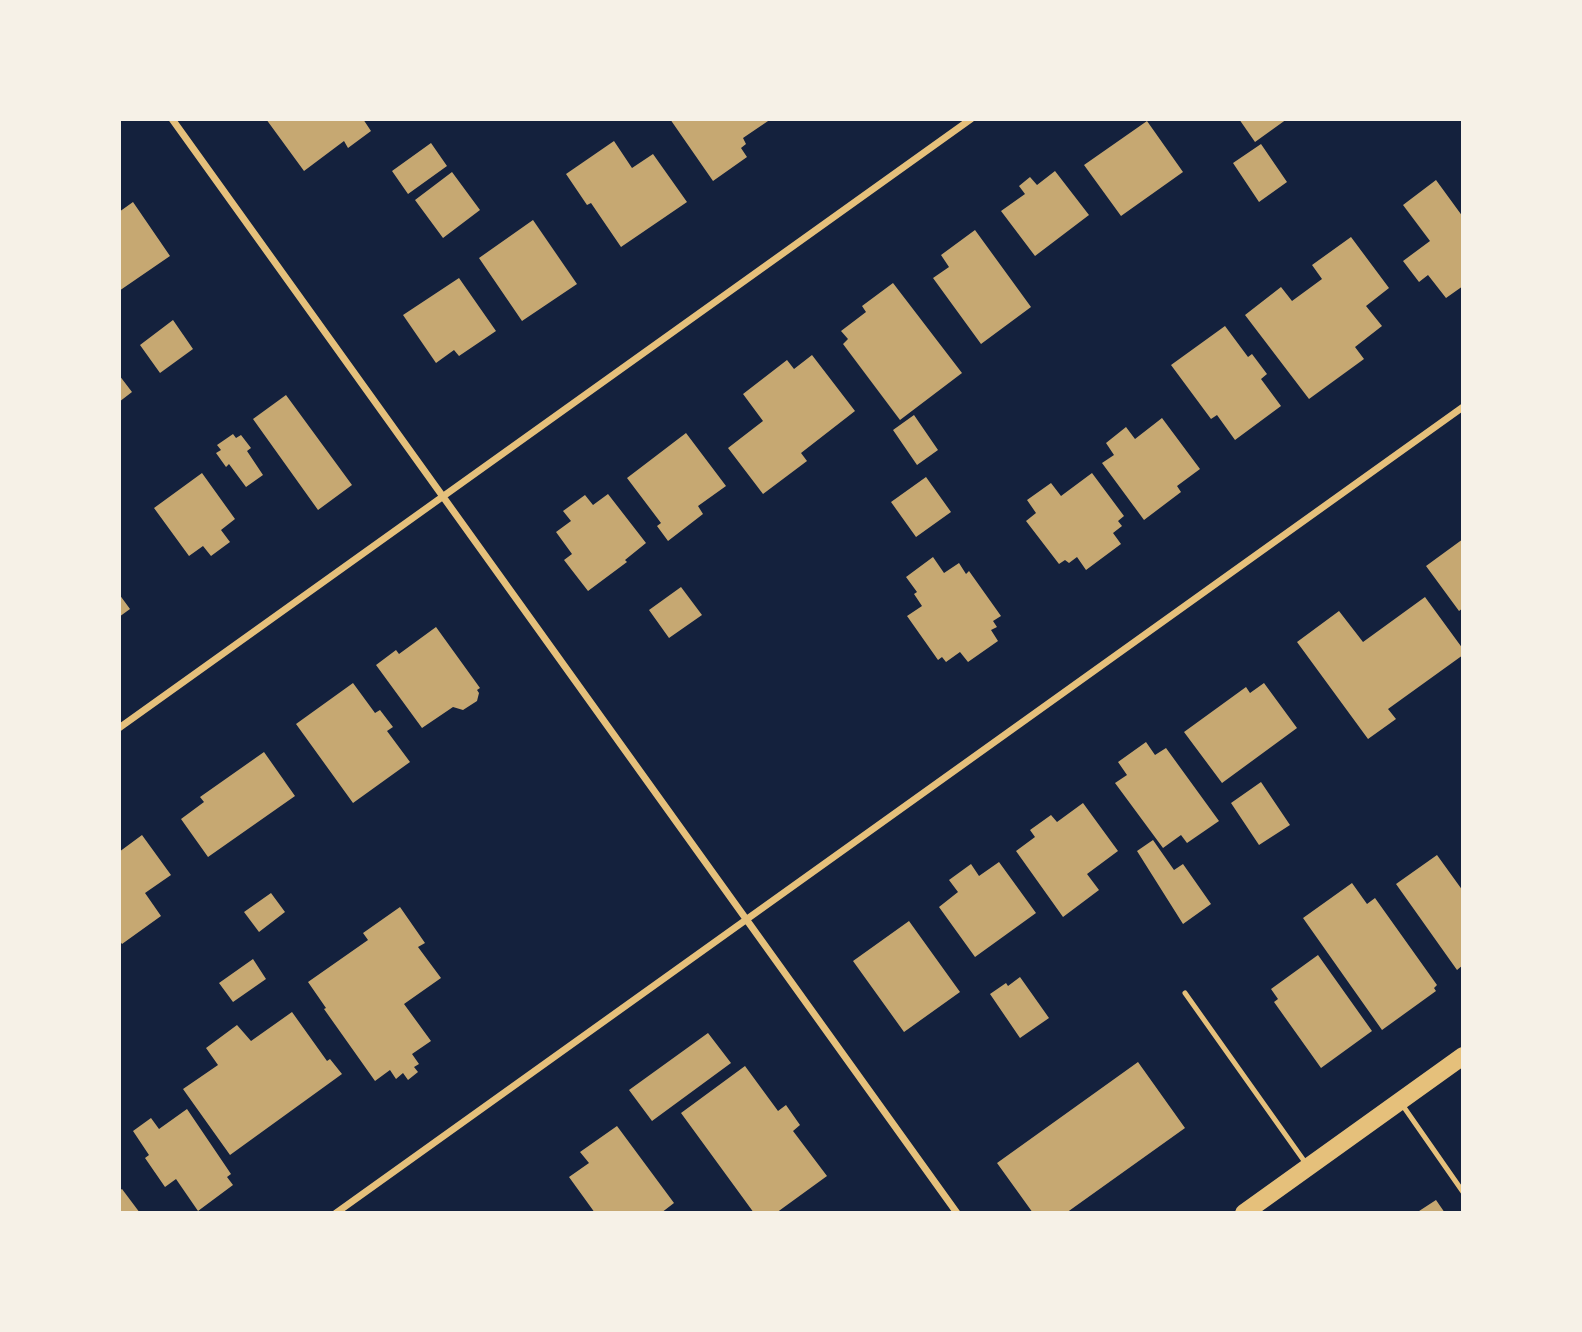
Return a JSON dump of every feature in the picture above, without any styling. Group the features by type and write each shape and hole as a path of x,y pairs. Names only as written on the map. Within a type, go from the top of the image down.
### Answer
{"main road":[{"path":"1249,1212 1463,1056"}],"street":[{"path":"172,119 957,1213"},
{"path":"119,728 971,119"},
{"path":"336,1213 1463,407"}],"lane":[{"path":"1185,993 1309,1167"},
{"path":"1400,1101 1463,1192"}],"building":[{"path":"266,119 363,119 371,131 348,148 344,141 304,171"},
{"path":"670,119 771,119 743,138 746,144 741,148 747,157 713,181"},
{"path":"1239,119 1287,119 1255,142"},
{"path":"1147,121 1183,172 1121,216 1084,165"},
{"path":"614,141 632,168 653,154 687,202 621,247 591,203 587,205 566,174"},
{"path":"431,143 447,166 408,194 392,171"},
{"path":"1261,144 1287,182 1259,202 1233,163"},
{"path":"1055,171 1089,215 1035,256 1001,211 1025,194 1019,186 1030,177 1037,185"},
{"path":"452,172 480,210 443,238 415,200"},
{"path":"1436,180 1463,217 1463,286 1446,298 1428,275 1419,282 1403,261 1430,241 1403,205"},
{"path":"133,202 170,256 119,291 119,212"},
{"path":"533,220 577,284 522,321 479,258"},
{"path":"975,230 1031,307 981,344 933,278 949,267 941,255"},
{"path":"1351,237 1389,288 1366,306 1382,326 1355,347 1364,359 1309,399 1245,315 1281,287 1292,301 1322,279 1312,265"},
{"path":"459,278 496,331 459,356 454,350 436,363 403,315"},
{"path":"893,283 962,373 900,420 843,344 848,339 841,331 866,312 862,306"},
{"path":"173,320 193,349 160,373 140,345"},
{"path":"1225,326 1248,357 1252,354 1267,374 1261,379 1281,406 1235,440 1217,415 1211,419 1171,365"},
{"path":"812,355 855,411 801,453 807,461 763,494 728,448 763,421 743,394 787,360 794,369"},
{"path":"119,375 132,392 119,402"},
{"path":"286,395 352,485 318,510 253,419"},
{"path":"914,415 938,450 917,465 893,430"},
{"path":"1162,418 1200,469 1177,486 1181,492 1144,520 1102,463 1114,455 1106,443 1126,427 1135,439"},
{"path":"686,433 726,486 698,506 703,514 668,541 657,526 661,523 627,478"},
{"path":"233,434 236,438 241,435 251,448 247,451 263,475 246,487 229,464 226,467 216,453 221,450 217,445"},
{"path":"202,473 235,519 221,530 230,542 211,556 203,546 189,556 154,508"},
{"path":"1092,473 1124,516 1118,521 1122,526 1113,533 1121,544 1086,570 1077,557 1069,563 1065,560 1059,564 1026,521 1036,513 1027,500 1051,483 1061,496"},
{"path":"926,477 951,512 916,537 891,502"},
{"path":"608,494 646,543 625,560 627,562 588,591 564,560 572,554 556,532 571,521 563,511 585,495 593,505"},
{"path":"1463,539 1463,608 1459,611 1426,566"},
{"path":"933,557 944,573 959,563 966,574 969,571 1001,616 993,621 997,627 991,630 998,641 968,662 960,652 946,662 942,657 938,660 907,616 922,606 914,594 917,592 906,577"},
{"path":"681,587 702,615 669,638 649,610"},
{"path":"119,594 130,609 119,617"},
{"path":"1425,597 1463,649 1463,655 1388,709 1396,719 1368,739 1297,642 1339,611 1363,642"},
{"path":"436,627 480,688 477,690 477,701 463,710 453,707 422,728 376,665 396,650 399,654"},
{"path":"353,683 375,713 380,710 393,727 387,731 410,762 353,803 296,724"},
{"path":"1264,683 1297,728 1222,783 1184,732 1246,687 1250,693"},
{"path":"1146,742 1155,755 1166,748 1219,821 1187,843 1181,835 1163,848 1115,783 1127,775 1118,762"},
{"path":"264,752 295,796 208,857 181,819 204,802 200,797"},
{"path":"1261,782 1290,825 1259,845 1231,803"},
{"path":"1083,803 1118,851 1087,874 1099,890 1063,917 1016,851 1035,837 1030,830 1051,815 1057,822"},
{"path":"142,835 171,875 145,893 161,916 122,944 119,940 119,852"},
{"path":"1153,840 1174,870 1183,864 1211,904 1183,924 1137,851"},
{"path":"1437,855 1463,891 1463,965 1457,970 1396,884"},
{"path":"999,862 1036,913 975,957 939,907 958,892 949,880 971,864 979,876"},
{"path":"1352,883 1367,904 1375,898 1437,985 1434,988 1436,991 1382,1030 1303,918"},
{"path":"271,893 285,912 259,932 244,912"},
{"path":"400,907 425,943 418,947 441,978 404,1004 431,1041 412,1054 419,1064 414,1067 418,1072 408,1080 403,1073 396,1079 390,1070 375,1081 308,982 368,940 363,933"},
{"path":"909,921 960,992 904,1032 853,961"},
{"path":"1318,955 1372,1031 1321,1068 1274,1002 1278,999 1271,989"},
{"path":"253,959 266,979 233,1002 219,983"},
{"path":"1020,977 1049,1018 1020,1038 990,994"},
{"path":"292,1012 327,1061 330,1059 342,1074 230,1155 183,1089 218,1065 206,1048 237,1025 251,1041"},
{"path":"708,1033 731,1063 652,1121 629,1090"},
{"path":"1138,1062 1185,1128 1066,1213 1033,1213 997,1163"},
{"path":"745,1066 778,1111 786,1105 800,1125 793,1131 827,1176 776,1213 754,1213 681,1113"},
{"path":"187,1109 231,1174 227,1177 233,1185 198,1211 176,1179 165,1187 145,1158 149,1155 133,1131 151,1118 159,1129"},
{"path":"617,1126 674,1203 661,1213 595,1213 569,1177 589,1163 580,1152"},
{"path":"122,1189 140,1213 119,1213 119,1191"},
{"path":"1436,1200 1445,1213 1416,1213"}]}
